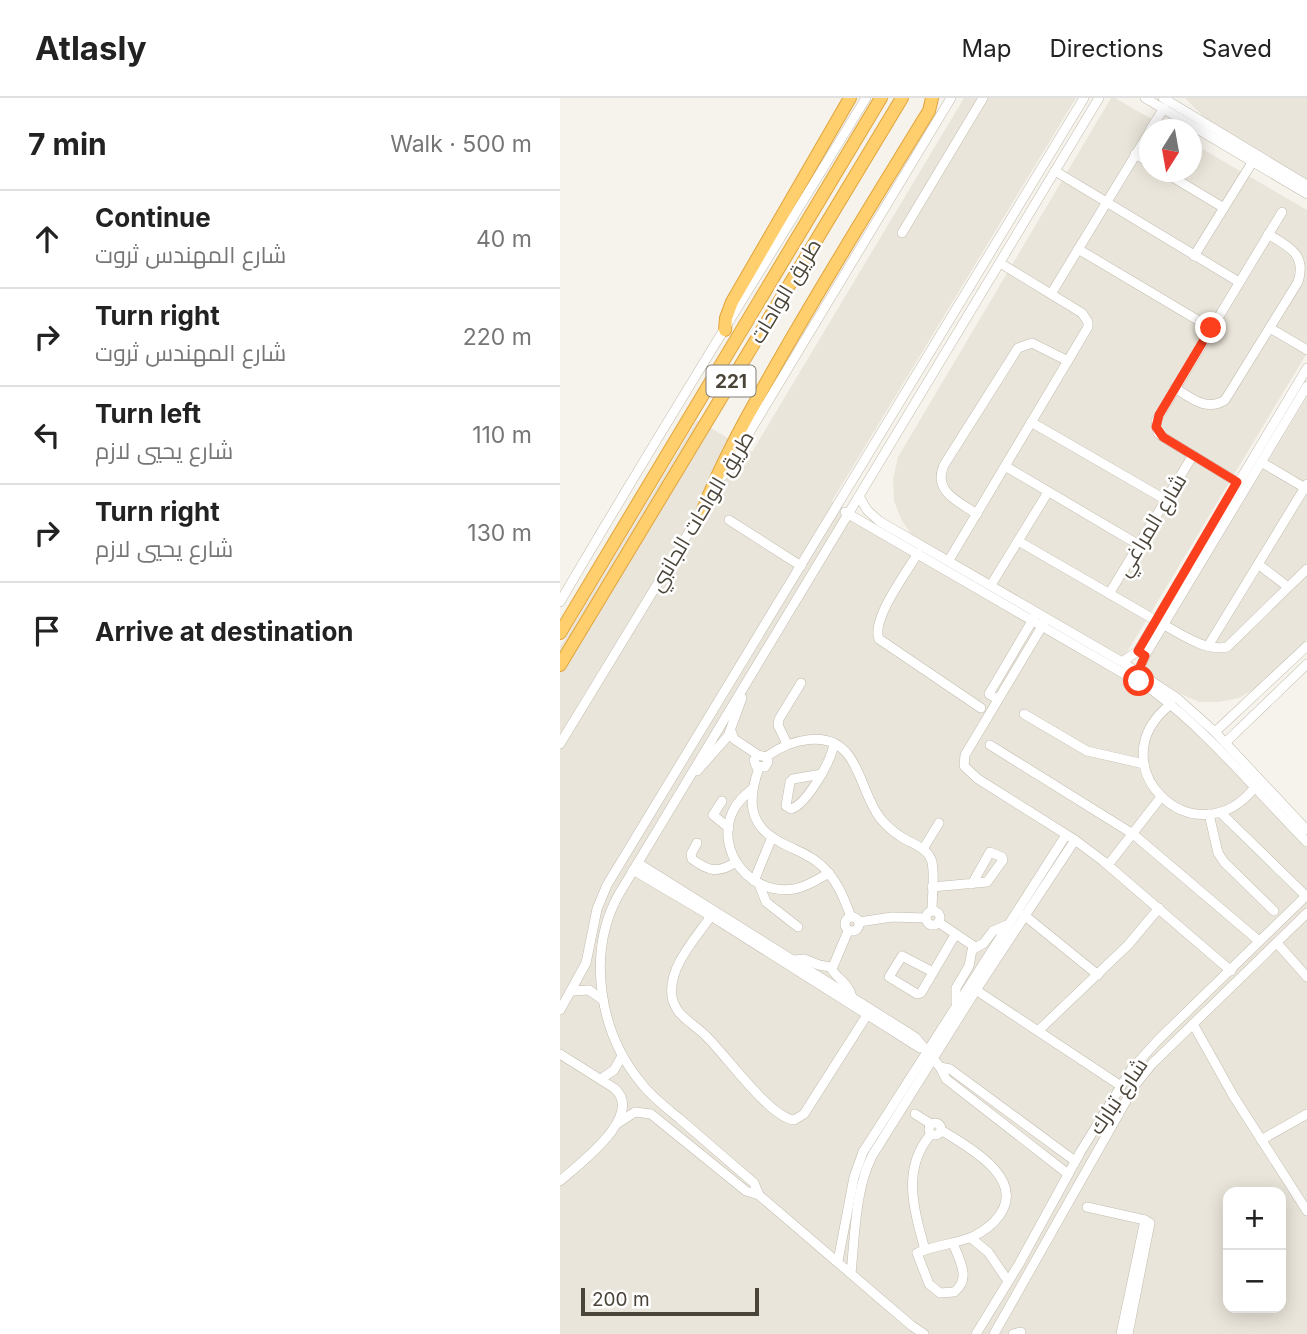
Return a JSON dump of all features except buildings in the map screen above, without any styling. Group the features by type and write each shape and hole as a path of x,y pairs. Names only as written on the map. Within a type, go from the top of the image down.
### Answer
{"highway":[{"path":"725,330 730,307 850,98"},
{"name":"طريق الواحات","path":"560,634 881,98"},
{"name":"طريق الواحات","path":"560,665 902,98"},
{"path":"703,510 723,461 738,434 797,328 924,119 932,98"},
{"path":"851,123 856,140"}],"street":[{"path":"560,602 634,476 866,98"},
{"name":"طريق الواحات الجانبي","path":"560,744 951,98"},
{"path":"902,233 983,98"},
{"path":"560,1010 586,963 594,919 603,892 1084,98"},
{"path":"759,1195 754,1183 651,1094 622,1056 603,1000 600,966 612,905 1099,98"},
{"path":"1145,98 1163,103 1307,185"},
{"path":"1155,119 1163,103"},
{"path":"1163,103 1307,194"},
{"path":"1051,294 1139,148"},
{"path":"1135,154 1139,156"},
{"path":"1194,256 1253,161"},
{"path":"1055,171 1239,282"},
{"path":"1181,182 1224,208"},
{"path":"1237,482 1163,437 1156,427 1156,421 1282,212"},
{"path":"1175,388 1205,405 1219,404 1229,394 1270,328 1301,276 1303,263 1297,251 1268,234"},
{"path":"1078,249 1211,328"},
{"path":"949,560 1086,331 1088,322 1083,313 1000,263"},
{"path":"1270,328 1307,350"},
{"path":"977,513 945,492 940,476 944,465 1018,348 1032,343 1068,361"},
{"path":"1159,622 1248,474 1307,368"},
{"path":"1136,675 1141,654 1237,482 1261,462 1307,386"},
{"path":"906,390 919,398"},
{"path":"1031,422 1166,500"},
{"name":"شارع المراغي","path":"1109,594 1193,455"},
{"path":"1208,646 1306,486 1261,462"},
{"path":"1005,466 1139,545"},
{"path":"992,585 1048,492"},
{"path":"859,496 867,510 879,521 992,585 1035,616"},
{"path":"837,508 1035,616 1177,698 1215,732 1307,830"},
{"path":"729,520 801,566"},
{"path":"1017,541 1159,622 1208,646 1227,647 1307,569"},
{"path":"918,554 879,620 879,639 981,708"},
{"path":"1258,565 1288,587"},
{"path":"1035,616 965,755 964,766 978,779 1108,865 1113,876 1159,908 1231,971"},
{"path":"768,619 781,626"},
{"path":"1045,622 1122,662 1171,704 1307,842"},
{"path":"993,696 1045,622"},
{"path":"1215,732 1307,646"},
{"path":"1122,662 1141,654"},
{"path":"1225,743 1307,664"},
{"path":"787,744 779,727 779,719 801,683"},
{"path":"688,779 731,731 745,684"},
{"path":"1171,704 1160,713 1146,736 1144,764 1148,779 1161,797 1185,812 1220,813 1242,801 1255,787"},
{"path":"1024,714 1087,751 1144,764"},
{"path":"731,731 734,739 759,760"},
{"path":"855,919 829,873 812,857 772,837 755,816 751,790 759,760 787,744 811,740 834,743 850,757 871,804 887,826 923,849 932,861 930,924 938,922 973,951"},
{"path":"821,774 793,779 790,782 786,806 791,809 796,807 821,774 832,755 834,743"},
{"path":"721,745 731,744 759,760"},
{"path":"990,745 1133,834 1259,941"},
{"path":"751,790 733,810 729,828 730,846 736,862 756,883 766,902 798,927"},
{"path":"1108,865 1161,797"},
{"path":"722,801 713,815 729,828"},
{"path":"733,810 755,816"},
{"path":"1220,813 1306,895"},
{"path":"1209,814 1218,853 1224,862 1274,911"},
{"path":"923,849 939,823"},
{"path":"851,1273 858,1210 869,1162 936,1063 976,990 980,975 1007,925 1066,835"},
{"path":"756,883 772,837"},
{"path":"838,1261 857,1164 869,1141 956,1003 980,975 1075,841"},
{"path":"697,843 691,856 708,870 719,870 736,862"},
{"path":"636,867 793,960 915,1037 936,1063 950,1069 1068,1174"},
{"path":"756,883 794,889 829,873"},
{"path":"932,887 972,884"},
{"name":"شارع تبارك","path":"976,1334 1019,1264 1075,1161 1131,1070 1158,1040 1306,895"},
{"path":"692,901 710,916 926,1051"},
{"path":"1038,1031 1128,945 1159,908"},
{"name":"شارع تبارك","path":"994,1334 1135,1085 1152,1064 1307,913"},
{"path":"829,967 848,930 845,924 855,919 929,914"},
{"path":"1024,915 1098,975"},
{"path":"710,916 677,967 673,982 674,1003 760,1096 788,1119 800,1118 804,1114 867,1015"},
{"path":"1282,919 1291,928"},
{"path":"956,1003 956,988 969,966 973,951 981,946 993,931 1007,925"},
{"path":"933,972 902,956 889,977 919,994 958,937"},
{"path":"1277,943 1307,977"},
{"path":"590,944 602,946"},
{"path":"793,960 804,959 829,967 848,984 852,997"},
{"path":"572,991 589,990 603,1000"},
{"path":"976,990 1121,1086"},
{"path":"1193,1024 1261,1140 1307,1211"},
{"path":"560,1054 618,1091 623,1099 623,1108 616,1124 597,1148 560,1181"},
{"path":"601,1079 614,1070 622,1056"},
{"path":"988,1104 1075,1161"},
{"path":"1109,1104 1120,1111"},
{"path":"616,1124 635,1112 651,1114 746,1191 759,1195 838,1261 914,1330 924,1334"},
{"path":"915,1114 934,1129 975,1153 1004,1180 1008,1195 1006,1203 997,1218 985,1230 971,1238 918,1252 917,1256 929,1284 940,1293 947,1294 960,1288 964,1274 953,1243"},
{"path":"1261,1140 1307,1114"},
{"path":"925,1250 911,1182 917,1156 934,1129"},
{"path":"1081,1151 1093,1158"},
{"path":"1087,1207 1150,1223 1128,1334"},
{"path":"1121,1334 1145,1220"},
{"path":"1042,1221 1054,1228"},
{"path":"985,1230 988,1252"},
{"path":"971,1238 988,1252 1008,1280"},
{"path":"995,1261 1019,1264"}],"shaded area":[{"path":"964,98 1076,98 832,501 914,551 1162,692 1307,837 1307,1334 560,1334 560,647 697,420 752,452"},
{"path":"1111,98 1152,119 1139,119 1139,182 1202,182 1202,149 1307,210 1307,353 1123,659 915,539 902,521 894,501 893,479 898,457"},
{"path":"1185,98 1307,98 1307,183 1213,126"},
{"path":"1307,397 1307,639 1256,688 1239,698 1199,702 1147,673 1144,664"}],"route":[{"path":"1139,681 1135,678 1145,656 1138,651 1237,482 1163,437 1156,427 1159,415 1211,328"}]}
